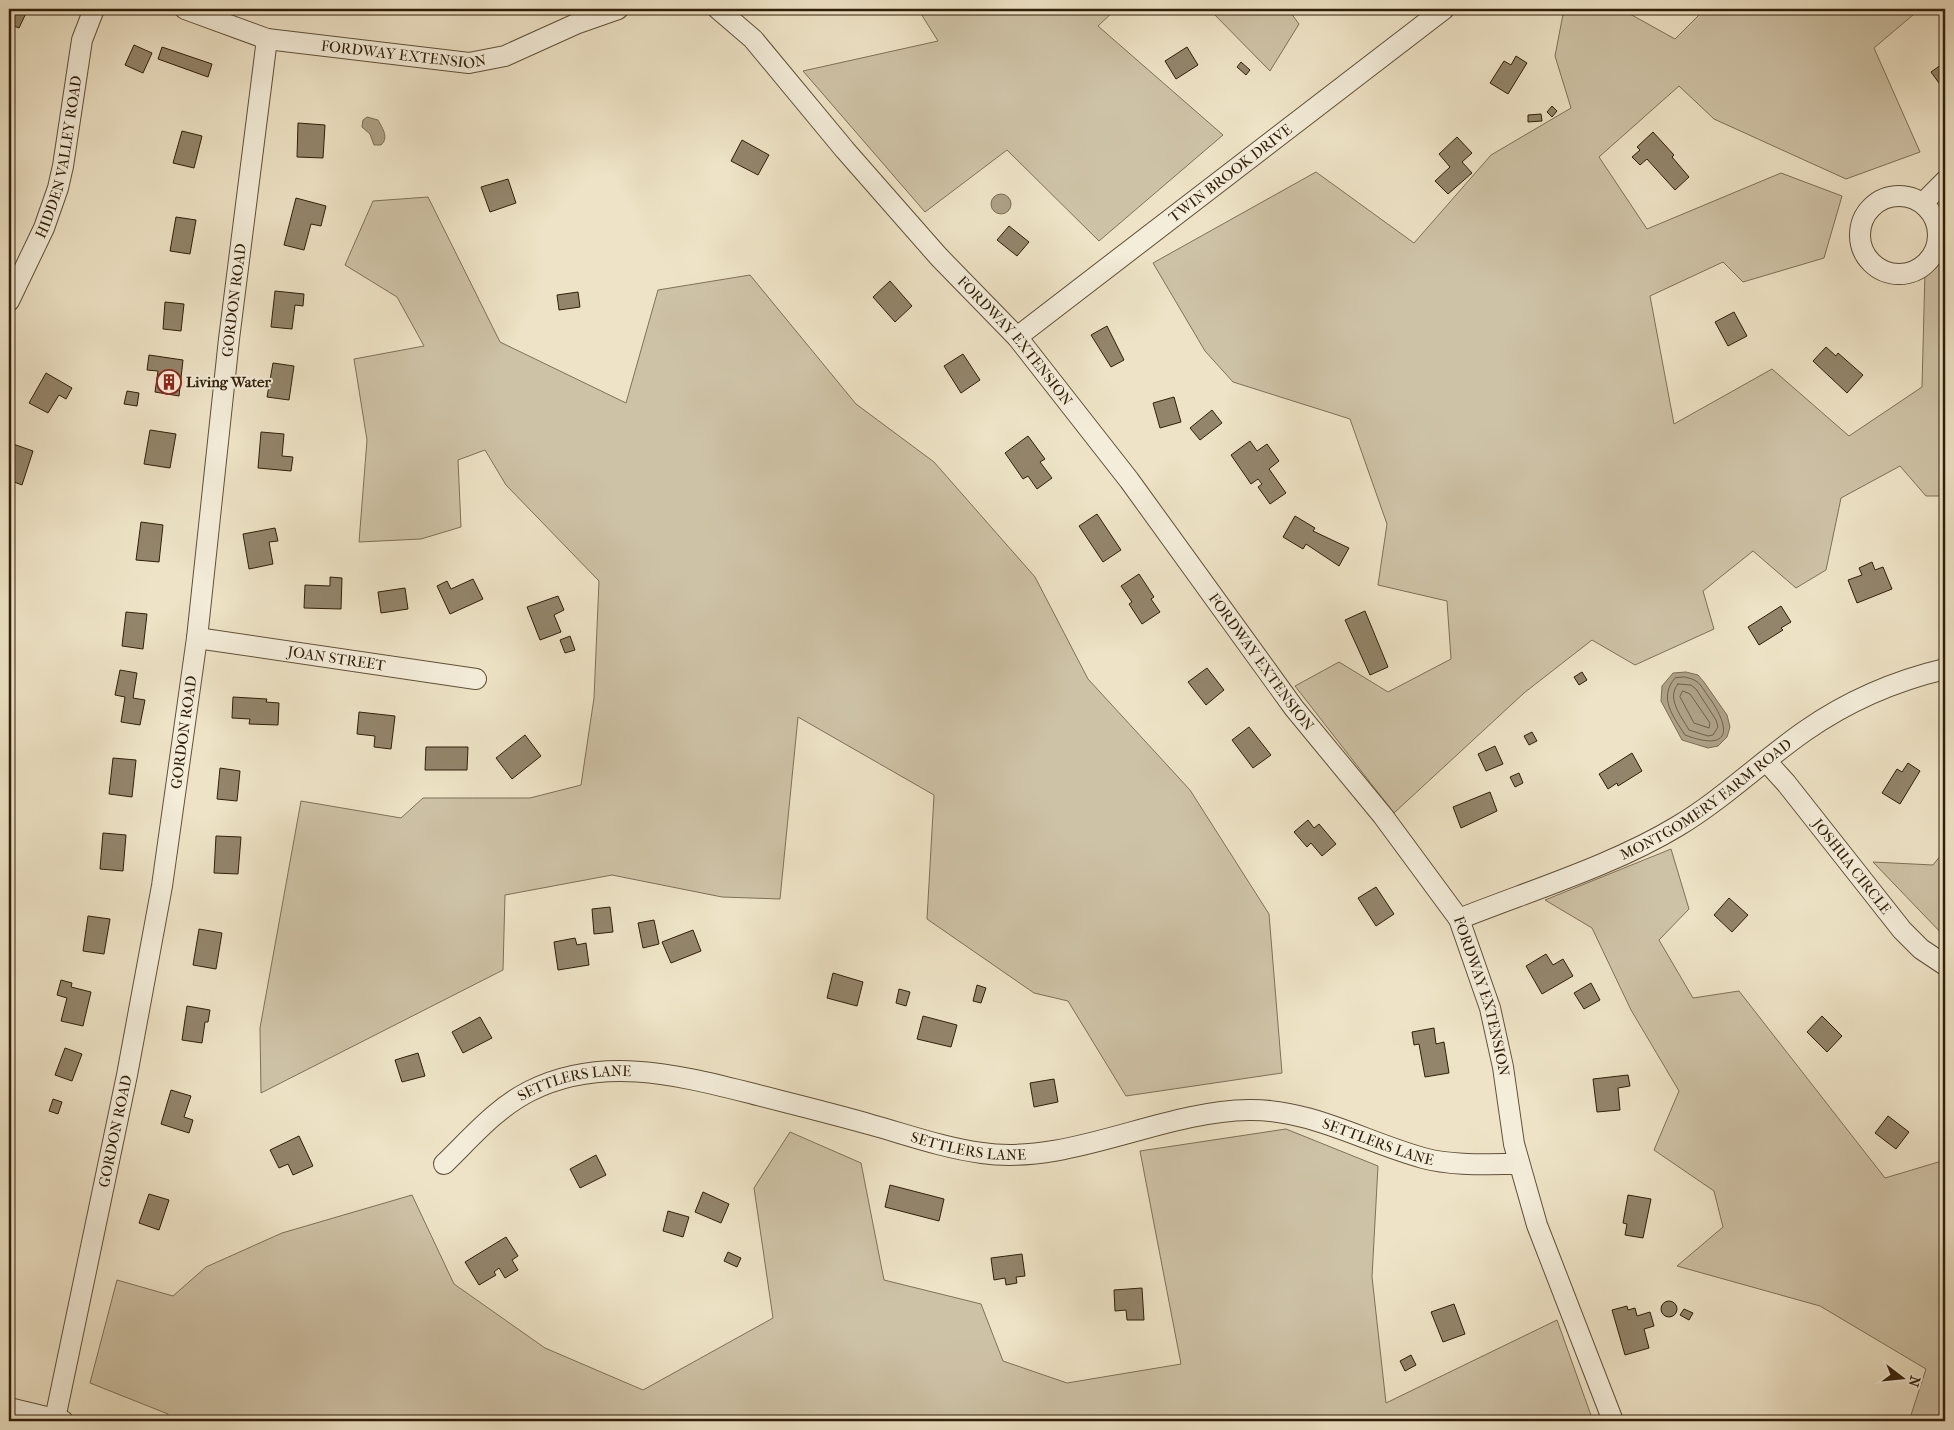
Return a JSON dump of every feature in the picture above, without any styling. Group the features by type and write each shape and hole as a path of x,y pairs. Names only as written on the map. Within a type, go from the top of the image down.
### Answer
{"street":[{"name":"HIDDEN VALLEY ROAD","path":"9,301 44,228 58,188 64,166 82,40 94,9"},
{"name":"FORDWAY EXTENSION","path":"186,9 267,38 470,63 505,56 578,23 618,9"},
{"name":"FORDWAY EXTENSION","path":"718,9 753,39 845,150 938,256 1017,337 1129,480 1294,708 1383,816 1459,919 1490,1008 1503,1067 1519,1164 1550,1263 1613,1421"},
{"name":"TWIN BROOK DRIVE","path":"1017,337 1444,9"},
{"name":"GORDON ROAD","path":"59,1420 162,886 197,638 229,340 267,38"},
{"path":"1923,203 1945,181"},
{"name":"JOAN STREET","path":"197,638 476,679"},
{"name":"MONTGOMERY FARM ROAD","path":"1459,919 1625,853 1678,826 1804,732 1852,702 1911,677 1945,669"},
{"name":"JOSHUA CIRCLE","path":"1766,762 1786,783 1902,930 1921,949 1945,965"},
{"name":"SETTLERS LANE","path":"444,1164 496,1113 530,1092 548,1084 586,1073 626,1070 686,1077 824,1111 939,1144 982,1153 1042,1152 1198,1115 1248,1110 1294,1114 1425,1159 1470,1164 1519,1164"},
{"path":"9,1408 59,1420"}],"shaded area":[{"path":"918,9 1116,9 1098,26 1223,135 1099,241 1007,150 925,212 803,71 938,41"},
{"path":"1209,9 1288,9 1299,24 1270,71"},
{"path":"1564,9 1621,9 1675,39 1705,9 1920,9 1874,48 1920,152 1846,179 1714,119 1679,86 1599,157 1647,229 1781,173 1842,196 1824,258 1743,282 1723,262 1650,296 1674,424 1772,369 1849,436 1922,387 1925,271 1944,246 1939,206 1945,202 1945,496 1926,496 1900,466 1841,498 1826,570 1796,588 1753,551 1703,591 1714,629 1635,665 1592,640 1524,693 1394,813 1295,686 1339,662 1388,692 1451,659 1447,601 1378,585 1387,524 1350,419 1233,382 1205,351 1153,263 1316,172 1414,243 1491,155 1571,108 1555,56"},
{"path":"428,197 500,342 626,403 658,290 750,275 856,404 934,462 1035,577 1088,679 1190,790 1269,914 1282,1073 1126,1096 1068,1001 1034,993 927,919 934,795 798,717 780,899 722,897 612,875 505,895 503,970 261,1093 260,1028 301,801 401,818 423,798 530,798 581,785 594,698 599,581 506,485 485,450 458,460 461,527 421,539 359,542 367,440 354,359 424,346 397,297 345,265 373,201"},
{"path":"1671,849 1689,909 1659,940 1693,998 1739,991 1885,1178 1945,1160 1945,1421 1909,1421 1926,1369 1820,1306 1677,1266 1723,1227 1714,1191 1654,1150 1679,1091 1631,1010 1592,928 1545,900"},
{"path":"1945,850 1945,937 1873,862 1933,865"},
{"path":"1286,1129 1378,1166 1372,1277 1386,1403 1557,1320 1593,1421 167,1421 168,1414 90,1383 117,1280 173,1296 206,1267 282,1233 412,1195 454,1284 545,1348 643,1390 773,1318 754,1188 790,1132 861,1163 884,1280 981,1304 1003,1361 1067,1383 1181,1364 1140,1151"},
{"path":"1839,1416 1858,1421 1813,1421"}],"water":[{"path":"367,117 378,120 382,127 385,139 381,145 374,145 370,134 362,127 363,120"},
{"path":"1001,194 1008,197 1011,204 1008,211 1001,214 994,211 991,204 994,197"},
{"path":"1686,672 1698,675 1727,715 1730,727 1727,737 1718,746 1708,748 1682,740 1661,701 1662,686 1673,673"}],"building":[{"path":"9,9 28,9 19,28 9,24"},
{"path":"134,45 152,53 143,73 125,65"},
{"path":"162,47 212,64 208,77 158,59"},
{"path":"1187,47 1198,65 1176,79 1165,61"},
{"path":"1516,56 1527,63 1508,94 1490,83 1504,61 1511,65"},
{"path":"1241,62 1250,70 1246,75 1237,67"},
{"path":"1945,62 1945,89 1944,90 1931,72"},
{"path":"1552,106 1557,111 1552,117 1547,112"},
{"path":"1541,114 1542,121 1528,122 1528,115"},
{"path":"298,123 325,125 323,158 297,157"},
{"path":"182,131 202,136 194,168 173,163"},
{"path":"1653,132 1674,155 1672,157 1689,177 1675,190 1647,159 1640,165 1632,157 1640,150 1637,147"},
{"path":"1457,137 1472,153 1462,162 1472,173 1448,194 1435,181 1450,167 1439,154"},
{"path":"742,140 769,155 758,175 731,161"},
{"path":"508,179 516,203 490,212 481,187"},
{"path":"296,198 326,206 321,226 311,224 304,250 284,245"},
{"path":"176,217 196,220 190,254 170,251"},
{"path":"1009,226 1029,242 1017,256 997,240"},
{"path":"890,281 912,306 895,322 873,297"},
{"path":"275,291 304,294 303,306 295,305 292,329 271,327"},
{"path":"578,292 580,307 559,310 557,295"},
{"path":"165,302 184,304 181,331 163,329"},
{"path":"1734,312 1747,336 1728,346 1715,322"},
{"path":"1107,326 1124,360 1111,367 1091,335"},
{"path":"1826,347 1836,356 1838,353 1863,375 1847,393 1813,361"},
{"path":"963,354 980,380 961,393 944,366"},
{"name":"Living Water","path":"149,355 183,360 179,396 155,392 158,371 147,370"},
{"path":"273,363 294,366 289,400 267,397"},
{"path":"46,373 72,388 66,399 59,395 48,413 29,403"},
{"path":"127,391 139,393 137,406 124,404"},
{"path":"1174,397 1181,422 1160,428 1153,403"},
{"path":"1212,410 1222,423 1200,440 1190,428"},
{"path":"150,430 176,434 170,468 144,464"},
{"path":"261,432 284,434 282,456 293,457 291,471 258,468"},
{"path":"1028,436 1045,459 1040,462 1052,478 1037,489 1028,476 1023,479 1005,453"},
{"path":"1250,441 1257,451 1267,444 1279,461 1269,469 1286,493 1270,504 1258,487 1262,484 1258,479 1251,484 1231,455"},
{"path":"13,444 33,451 22,485 9,480 9,457"},
{"path":"1097,514 1121,550 1103,562 1079,526"},
{"path":"1295,516 1315,528 1313,531 1349,548 1339,566 1306,544 1303,549 1283,537"},
{"path":"141,522 163,525 159,562 136,560"},
{"path":"275,528 278,541 269,542 273,564 249,569 243,534"},
{"path":"1872,562 1875,570 1883,567 1892,589 1857,603 1848,580 1862,575 1859,568"},
{"path":"1139,574 1154,597 1151,599 1160,612 1142,624 1129,604 1132,602 1121,586"},
{"path":"330,577 342,578 341,609 304,608 305,585 330,586"},
{"path":"473,579 483,599 450,614 437,586 447,581 451,589"},
{"path":"405,588 408,609 381,613 378,592"},
{"path":"558,596 564,610 554,615 561,632 540,640 527,607"},
{"path":"1781,606 1791,622 1781,628 1783,630 1759,645 1748,627"},
{"path":"1365,611 1388,667 1370,675 1345,620"},
{"path":"126,612 147,614 143,649 122,646"},
{"path":"570,636 575,650 565,653 560,640"},
{"path":"1207,668 1224,690 1206,705 1188,682"},
{"path":"120,670 137,673 133,698 145,700 140,725 121,722 125,697 115,695"},
{"path":"1582,672 1587,680 1579,685 1574,677"},
{"path":"233,697 267,699 266,702 279,703 278,725 249,724 250,719 232,718"},
{"path":"359,712 395,716 391,749 374,747 375,736 357,734"},
{"path":"1249,727 1271,755 1253,768 1232,740"},
{"path":"1532,732 1537,741 1529,745 1524,736"},
{"path":"525,735 541,756 512,779 496,758"},
{"path":"1495,746 1503,764 1486,771 1478,754"},
{"path":"426,747 468,747 467,770 425,770"},
{"path":"1632,753 1642,771 1618,786 1617,783 1608,789 1599,774"},
{"path":"113,758 136,760 132,797 109,794"},
{"path":"1908,763 1920,771 1900,804 1882,793 1897,769 1902,772"},
{"path":"220,768 240,771 237,801 217,799"},
{"path":"1519,773 1523,783 1515,787 1510,777"},
{"path":"1490,792 1497,811 1461,828 1453,807"},
{"path":"1308,820 1314,828 1319,824 1336,844 1322,856 1311,843 1307,847 1294,832"},
{"path":"103,833 126,835 123,871 100,869"},
{"path":"216,836 241,837 238,874 214,873"},
{"path":"1376,887 1394,914 1376,926 1358,898"},
{"path":"1729,898 1748,915 1732,932 1714,915"},
{"path":"610,907 613,932 594,934 592,909"},
{"path":"88,916 110,919 104,954 83,951"},
{"path":"654,920 659,944 643,948 638,923"},
{"path":"199,929 222,933 216,969 193,965"},
{"path":"693,930 701,951 671,963 662,942"},
{"path":"575,938 577,945 586,943 589,965 558,970 554,942"},
{"path":"1546,954 1553,965 1563,959 1573,976 1542,994 1526,966"},
{"path":"833,973 863,982 857,1006 827,998"},
{"path":"61,980 72,983 71,987 91,992 83,1026 61,1021 67,998 57,995"},
{"path":"1591,983 1600,1000 1584,1009 1574,993"},
{"path":"977,985 986,988 981,1003 973,1001"},
{"path":"899,989 910,992 906,1006 896,1003"},
{"path":"187,1006 210,1010 208,1022 205,1022 202,1043 182,1040"},
{"path":"923,1016 957,1025 951,1047 917,1039"},
{"path":"1822,1016 1842,1036 1827,1052 1807,1032"},
{"path":"480,1017 492,1038 463,1053 452,1032"},
{"path":"1434,1028 1436,1044 1444,1042 1449,1073 1425,1077 1419,1044 1414,1045 1412,1032"},
{"path":"65,1048 82,1054 72,1081 55,1075"},
{"path":"418,1053 425,1076 402,1082 395,1060"},
{"path":"1628,1075 1630,1086 1618,1088 1620,1110 1597,1112 1593,1079"},
{"path":"1054,1079 1058,1102 1034,1107 1030,1083"},
{"path":"171,1090 191,1096 184,1117 193,1120 189,1133 161,1124"},
{"path":"53,1099 62,1102 58,1114 49,1111"},
{"path":"1888,1116 1909,1132 1896,1149 1875,1133"},
{"path":"299,1136 313,1166 293,1175 288,1164 279,1168 270,1150"},
{"path":"596,1155 606,1175 580,1188 570,1169"},
{"path":"890,1185 944,1199 939,1221 885,1207"},
{"path":"703,1192 729,1204 721,1223 695,1212"},
{"path":"149,1194 169,1200 159,1230 139,1223"},
{"path":"1628,1195 1651,1199 1643,1238 1625,1235 1627,1224 1623,1223"},
{"path":"668,1211 689,1217 683,1237 663,1231"},
{"path":"506,1237 518,1256 512,1260 518,1270 505,1278 499,1268 494,1272 496,1275 479,1285 465,1262"},
{"path":"728,1252 741,1258 737,1267 724,1261"},
{"path":"1022,1254 1025,1276 1016,1277 1017,1283 1006,1285 1005,1278 994,1280 991,1258"},
{"path":"1142,1288 1144,1320 1127,1320 1126,1310 1115,1311 1114,1290"},
{"path":"1669,1301 1675,1303 1677,1309 1675,1315 1669,1317 1663,1315 1661,1309 1663,1303"},
{"path":"1454,1304 1465,1334 1443,1342 1431,1312"},
{"path":"1627,1306 1628,1310 1635,1308 1637,1316 1650,1312 1654,1326 1644,1329 1649,1348 1625,1355 1612,1310"},
{"path":"1684,1309 1693,1313 1689,1320 1680,1315"},
{"path":"1411,1355 1416,1365 1405,1371 1400,1361"}],"place":[{"name":"Living Water","path":"169,382"}]}
